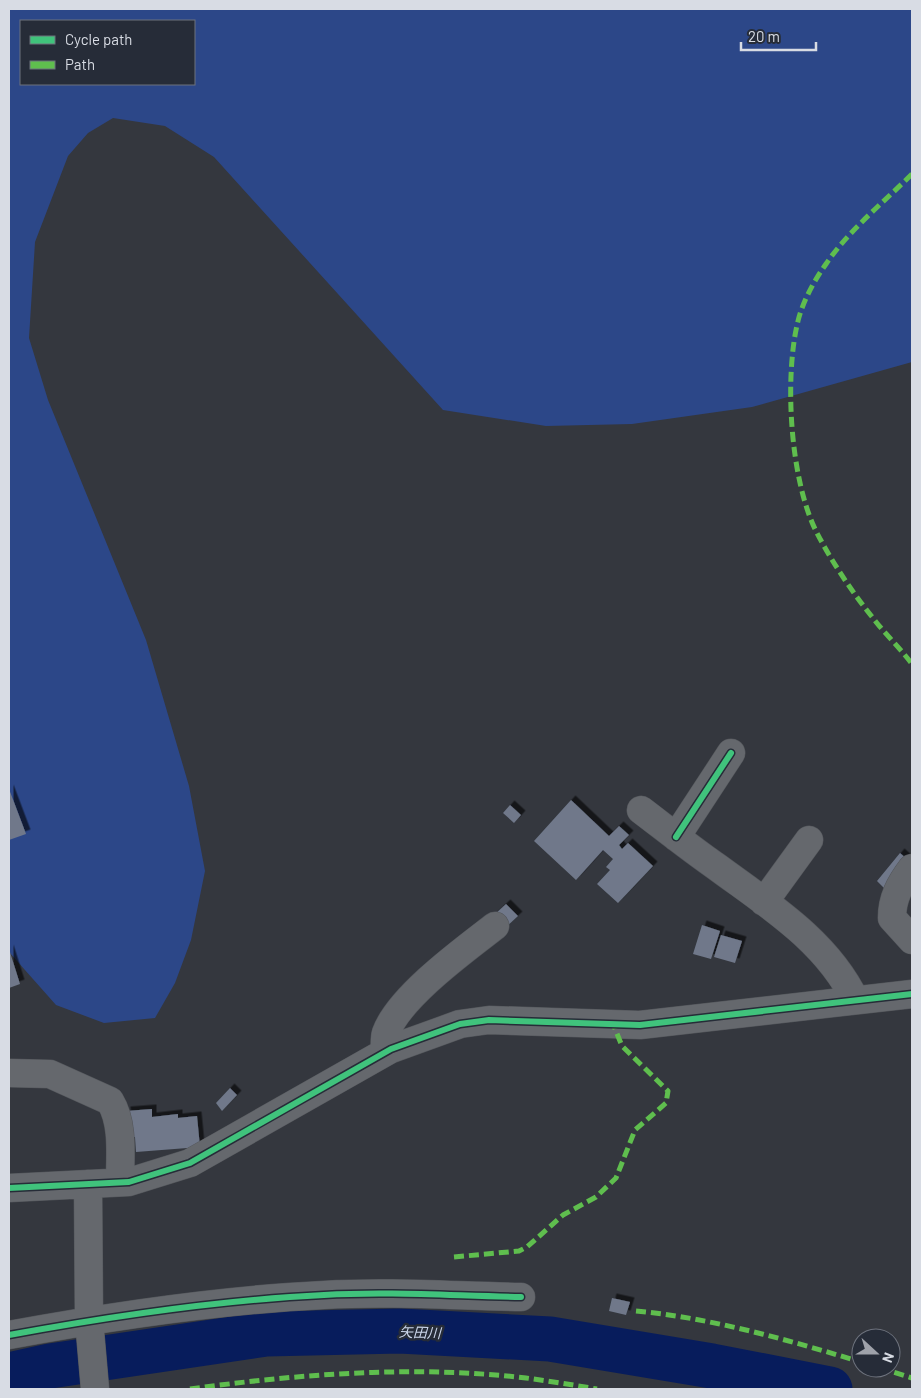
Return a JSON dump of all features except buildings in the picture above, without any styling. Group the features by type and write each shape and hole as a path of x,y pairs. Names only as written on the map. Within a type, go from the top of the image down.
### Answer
{"street":[{"path":"676,837 731,753"},
{"path":"641,810 764,902 811,941 835,966 855,1000"},
{"path":"764,902 809,840"},
{"path":"912,868 896,892 892,905 892,918 912,940"},
{"path":"385,1052 385,1034 407,1001 463,950 495,926"},
{"path":"9,1188 129,1182 190,1163 385,1052 436,1031 460,1024 489,1020 640,1025 912,994"},
{"path":"9,1073 50,1074 110,1101 115,1109 121,1140 120,1182"},
{"path":"88,1184 89,1320 95,1389"},
{"path":"9,1335 89,1320 325,1294 521,1297"}],"shaded area":[{"path":"9,9 912,9 912,362 752,407 632,424 546,426 443,410 214,157 165,126 113,118 88,133 68,156 35,242 29,338 48,400 146,640 189,786 205,871 191,940 175,983 155,1018 104,1023 56,1005 9,952"}],"waterway":[{"name":"矢田川","path":"9,1375 50,1366 266,1334 400,1331 550,1339 712,1366 830,1389"}],"marked path":[{"path":"912,174 845,240 813,284 798,321 791,370 792,428 795,458 808,511 817,533 836,566 858,598 912,664"},
{"path":"454,1257 519,1251 527,1247 563,1215 596,1197 616,1178 635,1130 666,1103 668,1091 622,1046 613,1024"},
{"path":"636,1311 721,1324 851,1359"},
{"path":"190,1389 273,1379 400,1372 484,1374 526,1378 597,1389"},
{"path":"901,1375 912,1378"}],"cycle path":[{"path":"676,837 731,753"},
{"path":"9,1188 129,1182 190,1163 391,1049 460,1024 489,1020 640,1025 912,994"},
{"path":"9,1335 87,1321 166,1310 285,1297 373,1293 521,1297"}]}
